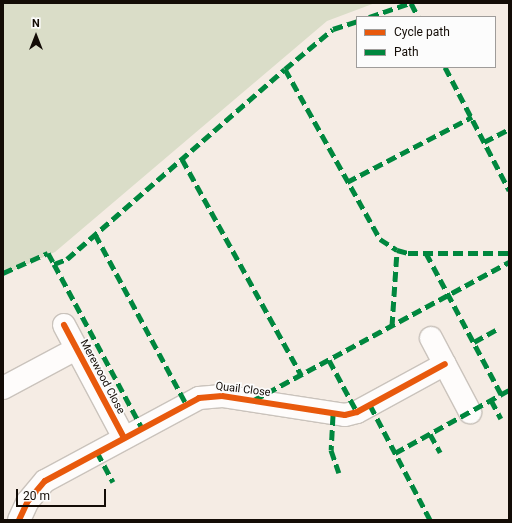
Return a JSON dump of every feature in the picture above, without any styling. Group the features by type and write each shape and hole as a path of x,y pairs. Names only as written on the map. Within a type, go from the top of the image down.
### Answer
{"street":[{"name":"Merewood Close","path":"64,326 124,438"},
{"path":"430,338 470,412"},
{"name":"Merewood Close","path":"3,388 76,350"},
{"name":"Quail Close","path":"19,520 28,501 45,481 186,404 209,396 230,397 333,415 350,414 444,364"}],"green space":[{"path":"3,3 375,3 327,21 55,252 3,275"}],"marked path":[{"path":"372,16 410,3"},
{"path":"411,3 418,16"},
{"path":"3,273 48,253 54,264 67,259 333,29 356,21"},
{"path":"446,68 509,190"},
{"path":"285,69 380,239 397,250 408,253 509,253"},
{"path":"347,182 472,117"},
{"path":"484,142 509,129"},
{"path":"182,159 301,375"},
{"path":"95,234 186,404"},
{"path":"392,326 397,250"},
{"path":"426,253 501,394"},
{"path":"254,400 509,262"},
{"path":"54,264 142,428"},
{"path":"474,342 496,330"},
{"path":"329,360 357,412"},
{"path":"395,453 509,390"},
{"path":"491,400 501,419"},
{"path":"370,405 430,520"},
{"path":"333,415 331,450 339,473"},
{"path":"430,434 440,452"},
{"path":"97,452 113,482"}],"cycle path":[{"path":"64,325 124,438"},
{"path":"19,520 28,501 45,481 199,398 222,396 345,415 357,412 445,364"}]}
